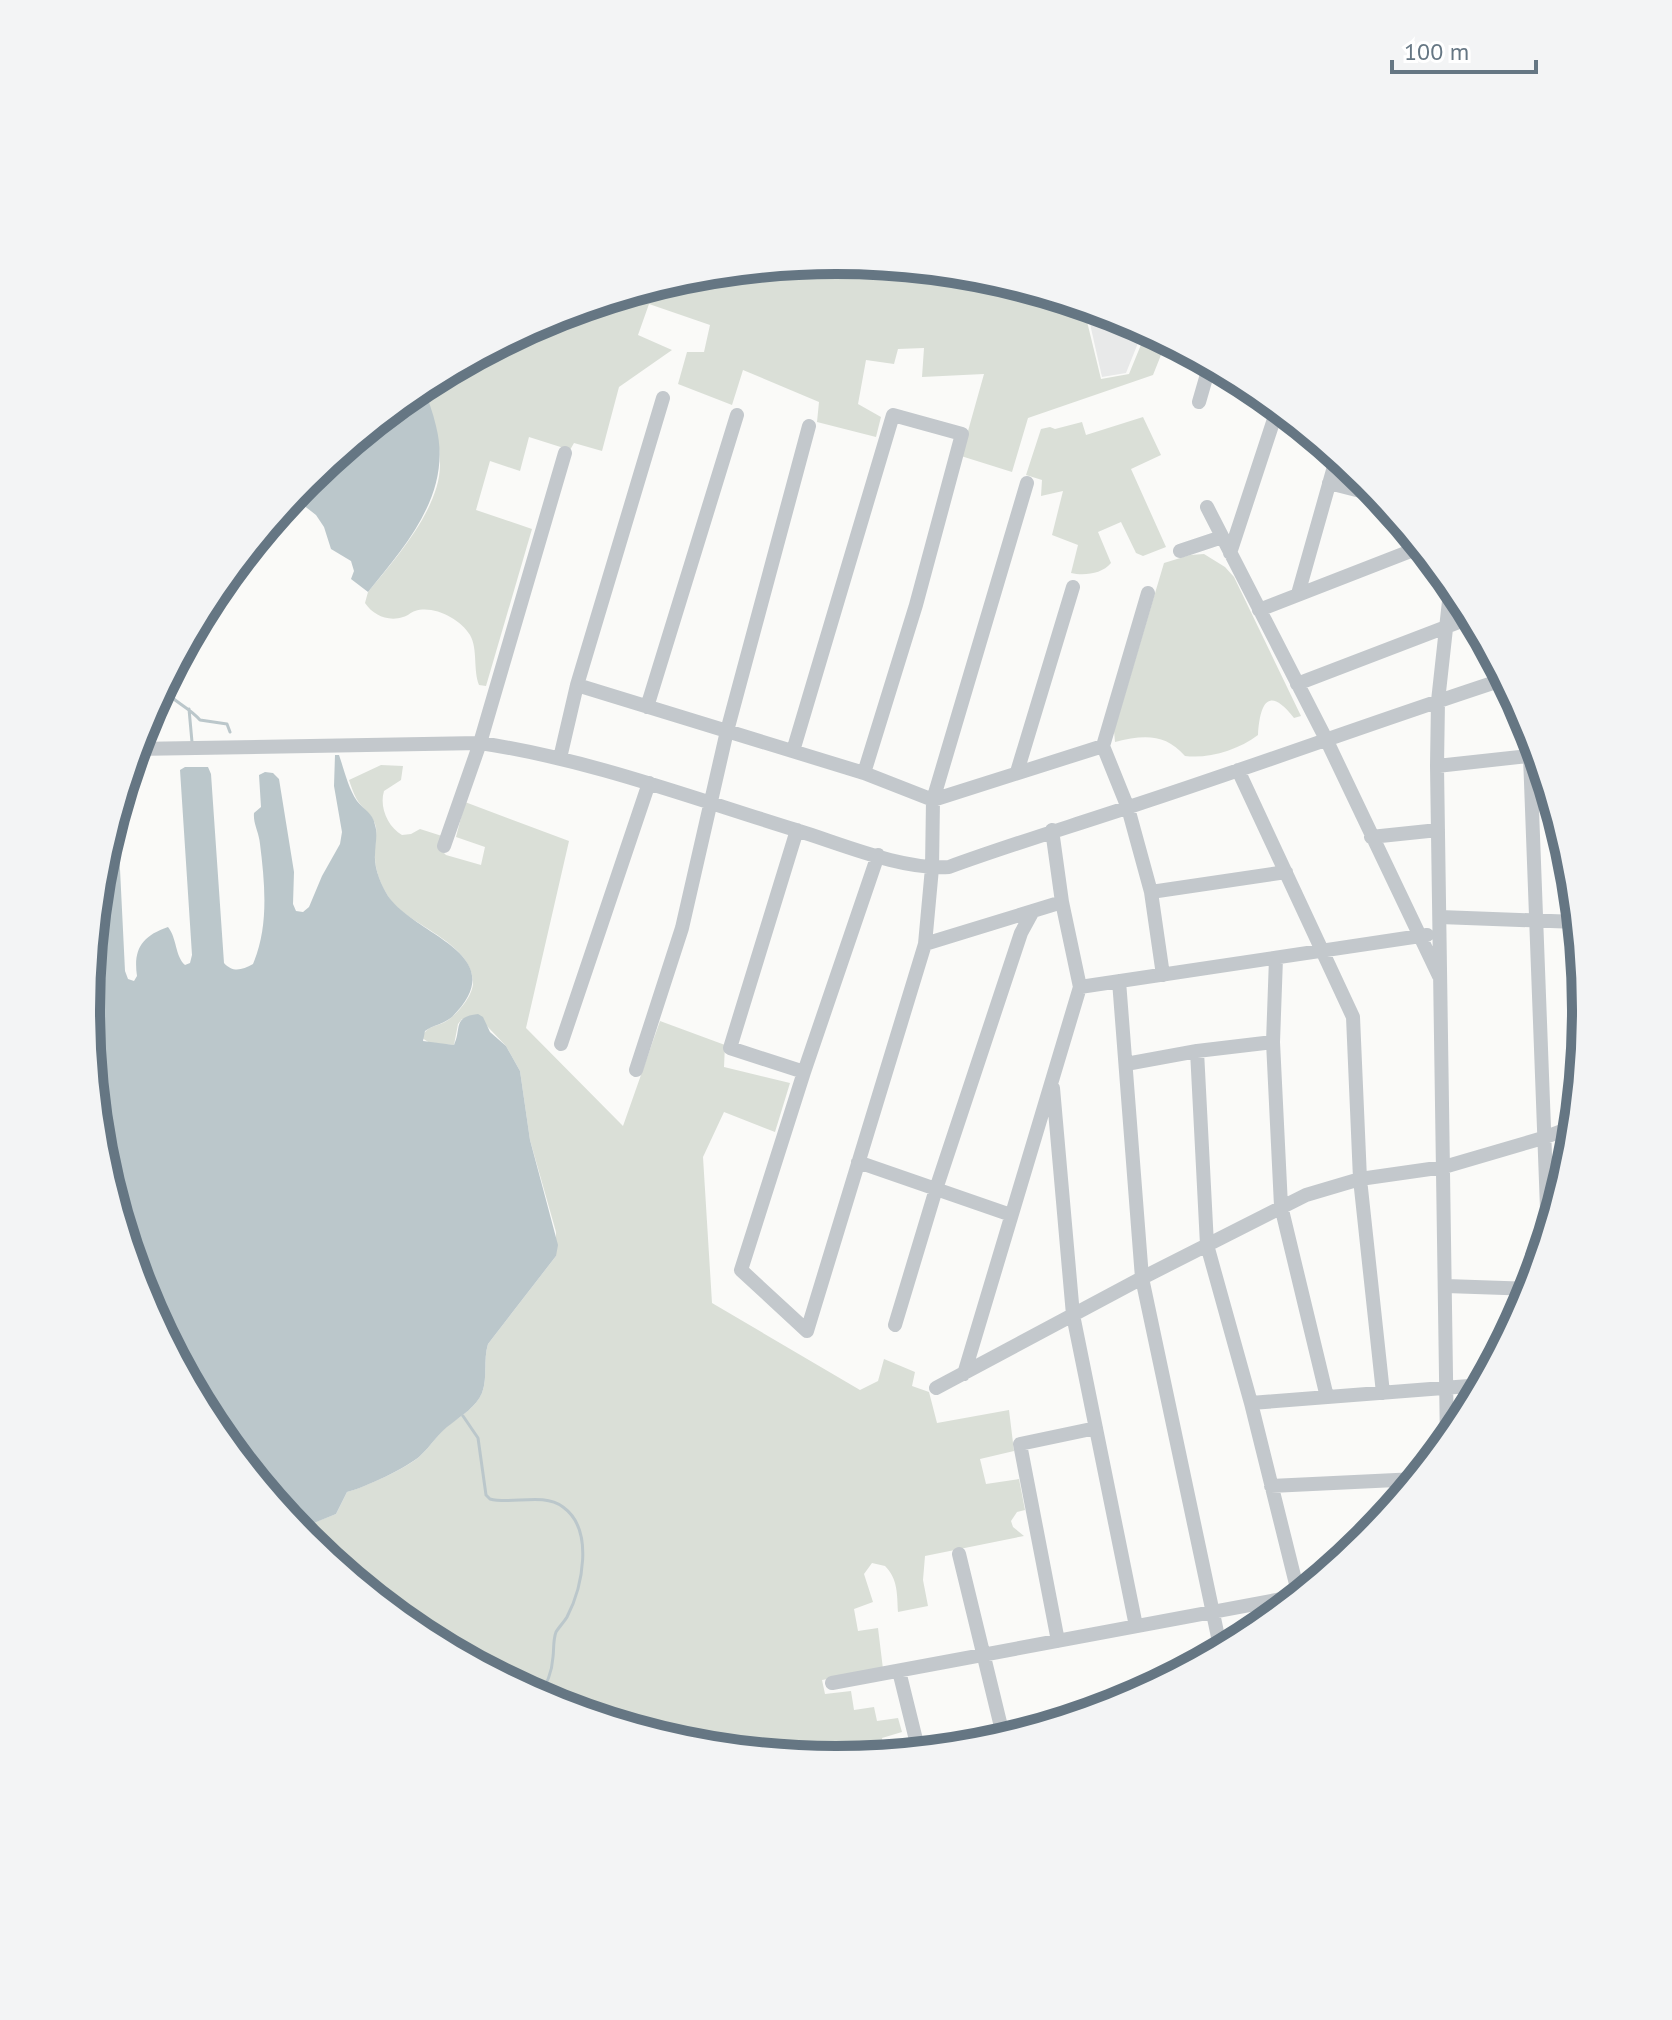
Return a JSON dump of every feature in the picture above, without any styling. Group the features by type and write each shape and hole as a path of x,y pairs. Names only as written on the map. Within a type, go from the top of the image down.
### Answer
{"street":[{"path":"1199,402 1207,375"},
{"path":"560,758 577,685 663,398"},
{"path":"647,707 737,415"},
{"path":"793,751 893,415 962,434 916,605 864,773"},
{"path":"1230,553 1274,419"},
{"path":"636,1070 682,928 727,731 809,426"},
{"path":"444,846 480,743 565,453"},
{"path":"1298,594 1333,469"},
{"path":"878,855 741,1270 807,1331 925,944 932,868 933,800 1027,483"},
{"path":"1329,483 1356,490"},
{"path":"1207,507 1326,739 1440,979"},
{"path":"1180,551 1222,537"},
{"path":"1259,610 1411,551"},
{"path":"1017,772 1073,587"},
{"path":"1148,593 1103,746 1128,808 1151,892 1163,975"},
{"path":"1447,1420 1437,766 1438,701 1449,603"},
{"path":"1297,684 1460,621"},
{"path":"148,749 480,743 560,758 878,855 932,868 949,867 1052,830 1128,808 1495,682"},
{"path":"577,685 864,773 933,800 1103,746"},
{"path":"1437,766 1527,757"},
{"path":"1238,770 1353,1017 1360,1179 1383,1393"},
{"path":"1534,778 1546,1202"},
{"path":"561,1044 649,783"},
{"path":"797,830 730,1048 804,1072"},
{"path":"964,1374 1080,987 1062,902 1052,830"},
{"path":"1371,837 1438,830"},
{"path":"1151,892 1286,872"},
{"path":"925,944 1062,902"},
{"path":"895,1325 936,1189 1021,933 1033,911"},
{"path":"1440,917 1567,921"},
{"path":"1080,987 1440,933"},
{"path":"1276,958 1273,1042 1281,1206 1327,1397"},
{"path":"1119,981 1142,1278 1218,1638"},
{"path":"1126,1064 1273,1042"},
{"path":"1197,1051 1207,1245 1251,1403 1295,1585"},
{"path":"1052,1080 1073,1315 1136,1626"},
{"path":"936,1388 1306,1195 1360,1179 1444,1167 1562,1131"},
{"path":"858,1162 1011,1215"},
{"path":"1446,1286 1517,1289"},
{"path":"1251,1403 1468,1387"},
{"path":"1058,1641 1020,1444 1096,1428"},
{"path":"1271,1486 1402,1480"},
{"path":"959,1554 1000,1727"},
{"path":"832,1683 1275,1600"},
{"path":"899,1671 916,1741"}],"shaded area":[{"path":"836,274 884,276 932,280 1026,299 1086,318 1101,379 1129,374 1142,341 1163,350 1153,375 1028,418 1012,472 961,456 984,374 922,377 924,348 898,349 894,364 866,360 858,404 881,417 876,437 817,422 819,402 743,370 732,405 678,384 687,352 704,352 710,325 649,304 638,335 672,350 619,387 602,451 574,443 570,450 529,437 520,471 490,461 476,510 532,529 486,686 479,685 470,635 453,619 430,610 386,618 372,611 365,603 368,592 403,549 433,498 440,463 427,398 510,350 599,313 692,288 740,280"},
{"path":"1089,319 1139,340 1126,373 1102,377"},
{"path":"427,398 440,450 432,495 411,536 368,592 351,579 354,571 351,561 331,549 324,527 316,515 302,504 351,457"},
{"path":"1143,417 1161,455 1131,469 1166,547 1143,556 1136,553 1121,522 1098,532 1111,563 1103,570 1092,573 1071,573 1078,545 1052,535 1063,491 1041,496 1042,480 1026,475 1041,429 1082,422 1086,435"},
{"path":"1204,554 1225,567 1234,577 1301,716 1294,718 1278,703 1267,702 1261,714 1258,735 1213,755 1185,756 1170,743 1153,738 1115,742 1114,731 1164,563"},
{"path":"335,755 339,755 354,796 374,821 376,865 388,896 401,910 454,948 467,962 472,977 468,995 452,1017 425,1031 423,1041 454,1045 461,1021 478,1014 483,1017 490,1032 506,1046 520,1071 530,1140 558,1245 556,1256 488,1344 484,1387 476,1402 414,1461 347,1492 336,1514 311,1524 252,1458 224,1419 176,1336 156,1292 139,1247 114,1154 106,1106 100,1010 106,914 119,846 125,971 128,979 134,981 137,976 136,958 141,945 168,927 182,961 185,965 190,963 192,955 180,770 185,767 208,767 211,774 224,963 234,969 253,964 264,920 263,874 254,817 261,807 259,775 273,773 279,779 294,872 293,904 296,911 303,912 309,907 340,844 342,832 334,786"},
{"path":"381,765 403,766 401,780 384,791 383,797 386,816 393,827 402,835 420,829 442,836 442,851 446,855 481,865 485,847 456,837 465,802 569,841 526,1028 623,1126 660,1021 725,1045 724,1067 790,1083 775,1132 724,1112 703,1157 712,1303 860,1390 878,1381 884,1359 915,1372 912,1386 929,1392 937,1423 1009,1410 1014,1451 980,1459 986,1484 1019,1479 1025,1510 1017,1512 1011,1521 1013,1527 1024,1536 925,1556 923,1580 928,1606 898,1612 892,1576 885,1566 872,1563 864,1574 873,1602 854,1609 858,1631 878,1628 883,1669 822,1680 825,1694 851,1691 854,1710 874,1707 877,1721 898,1718 902,1732 882,1738 883,1744 836,1746 740,1740 646,1721 554,1690 510,1670 427,1622 351,1563 310,1524 336,1514 347,1492 414,1461 446,1427 472,1407 484,1387 488,1344 556,1256 556,1232 530,1140 520,1071 506,1046 486,1025 462,1019 454,1045 430,1043 422,1038 428,1029 449,1019 467,999 473,983 470,969 453,947 402,912 390,899 375,864 376,827 356,798 349,780"}],"waterway":[{"path":"170,696 200,720 227,724 230,732"},
{"path":"189,709 192,742"},
{"path":"463,1416 478,1438 486,1495 490,1499 537,1499 555,1503 573,1517 579,1530 583,1560 581,1576 567,1617 556,1632 550,1673 544,1686"}]}
